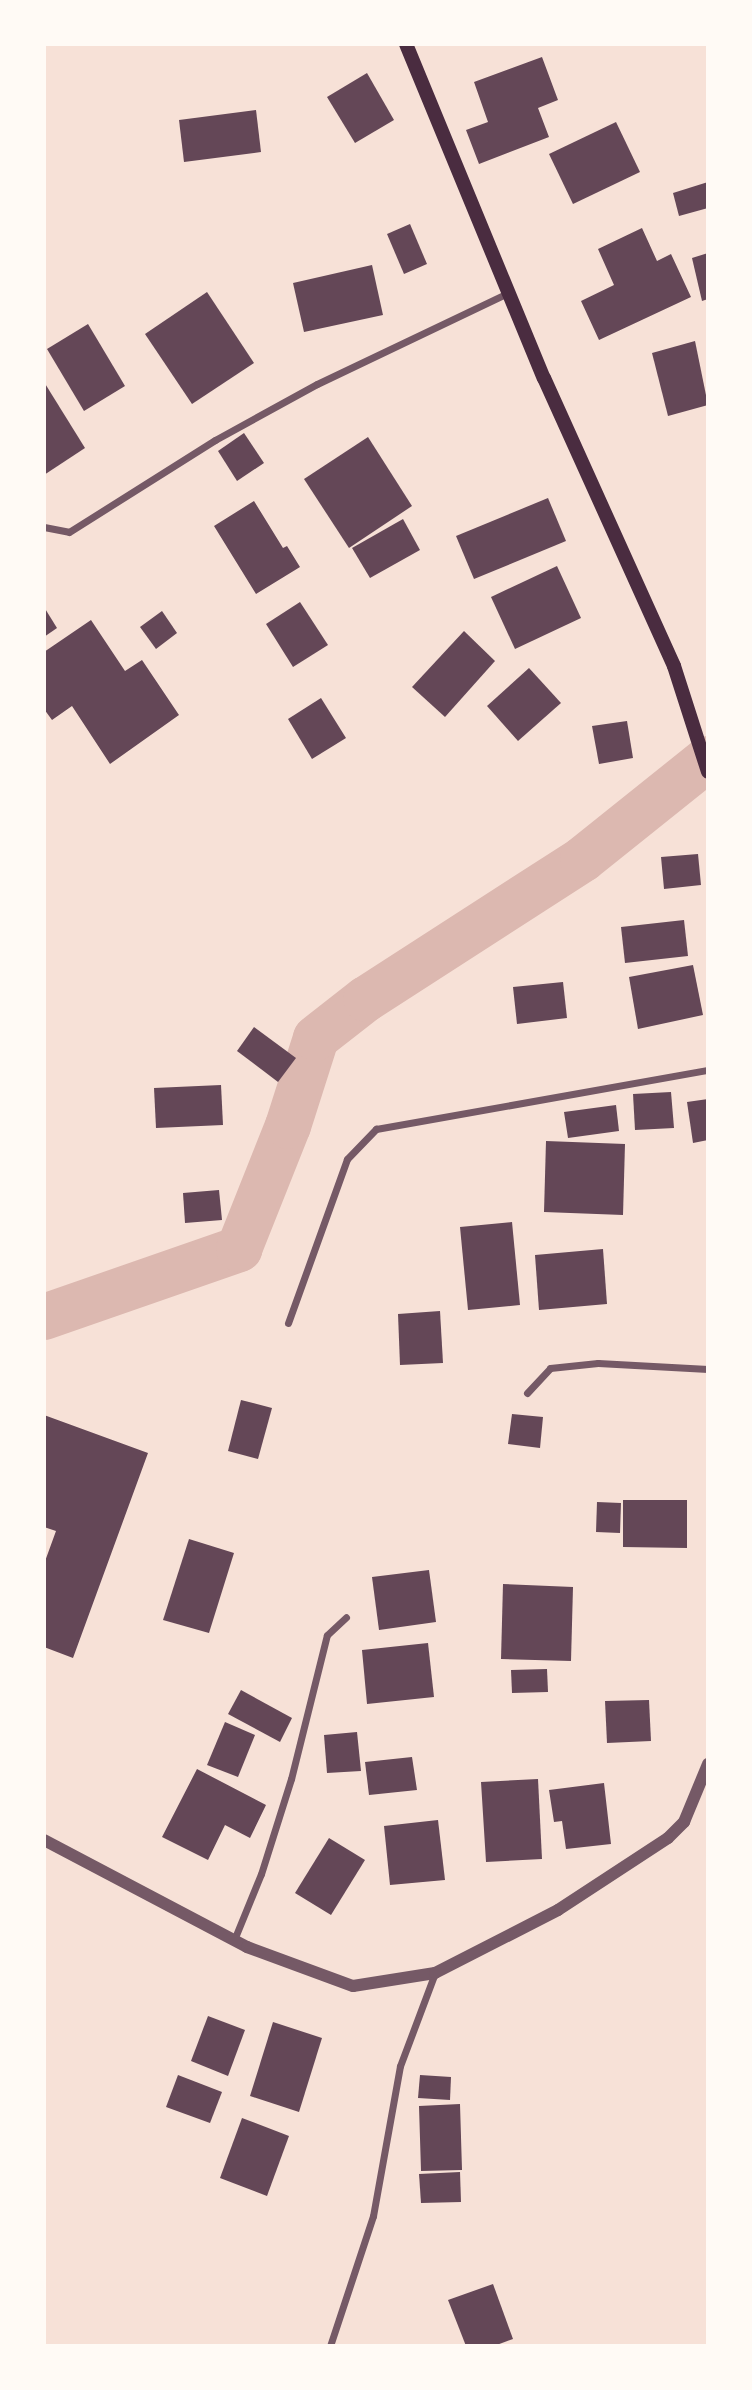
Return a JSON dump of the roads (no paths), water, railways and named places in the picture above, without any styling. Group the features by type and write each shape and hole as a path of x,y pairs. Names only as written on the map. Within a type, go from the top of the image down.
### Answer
{"main road":[{"path":"406,44 510,292 674,666 708,772"}],"street":[{"path":"44,527 69,532 215,440 317,384 510,292"},
{"path":"288,1323 348,1158 376,1129 708,1070"},
{"path":"527,1393 550,1368 598,1363 708,1369"},
{"path":"234,1940 261,1874 290,1779 327,1635 346,1617"},
{"path":"44,1840 234,1940 354,1986 435,1973 558,1910 668,1838 684,1822 708,1764"},
{"path":"330,2346 373,2216 400,2066 435,1973"}],"waterway":[{"path":"44,1317 239,1249 288,1126 316,1038 366,999 583,859 708,759"}]}
